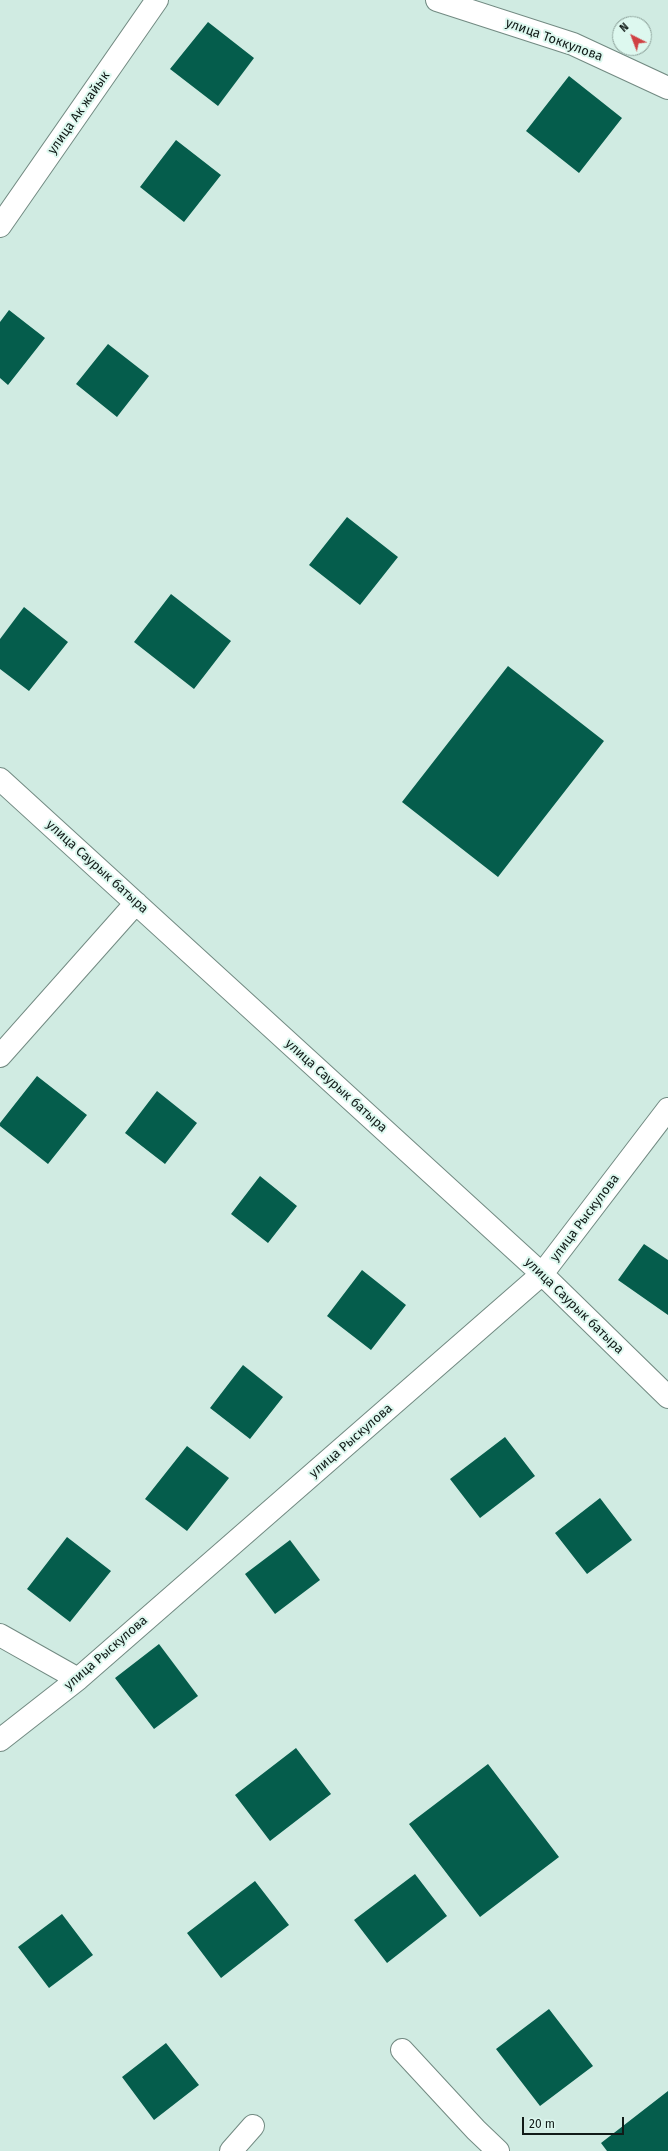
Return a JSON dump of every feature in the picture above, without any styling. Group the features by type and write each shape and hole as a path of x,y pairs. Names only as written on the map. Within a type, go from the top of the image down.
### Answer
{"street":[{"name":"улица Ак жайык","path":"0,226 157,0"},
{"name":"улица Токкулова","path":"437,0 573,44 668,88"},
{"name":"улица Саурык батыра","path":"0,778 542,1274 668,1397"},
{"path":"0,1056 136,903"},
{"name":"улица Рыскулова","path":"0,1740 78,1679 542,1274 668,1109"},
{"path":"0,1635 78,1679"},
{"path":"402,2050 476,2130 498,2151"},
{"path":"231,2151 253,2126"}],"building":[{"path":"208,22 254,58 218,106 170,69"},
{"path":"569,76 622,118 579,173 526,131"},
{"path":"176,140 221,175 184,222 140,187"},
{"path":"9,310 45,338 8,385 0,378 0,322"},
{"path":"108,344 149,376 117,417 76,384"},
{"path":"347,517 398,557 360,605 309,565"},
{"path":"171,594 231,641 194,689 134,642"},
{"path":"24,607 68,642 29,691 0,669 0,639"},
{"path":"508,666 604,741 498,877 402,802"},
{"path":"37,1076 87,1115 48,1164 0,1126 0,1123"},
{"path":"157,1091 197,1123 165,1164 125,1133"},
{"path":"260,1176 297,1206 268,1243 231,1214"},
{"path":"644,1244 668,1260 668,1315 618,1280"},
{"path":"362,1270 406,1305 371,1350 327,1316"},
{"path":"243,1365 283,1397 250,1439 210,1408"},
{"path":"505,1437 535,1476 480,1518 450,1479"},
{"path":"187,1446 229,1478 187,1531 145,1499"},
{"path":"600,1498 632,1540 587,1574 555,1533"},
{"path":"67,1537 111,1571 70,1622 27,1589"},
{"path":"290,1540 320,1580 275,1614 245,1574"},
{"path":"159,1644 198,1696 154,1729 115,1678"},
{"path":"296,1748 331,1794 270,1841 235,1795"},
{"path":"488,1764 559,1857 480,1917 409,1824"},
{"path":"415,1874 447,1916 387,1963 354,1920"},
{"path":"255,1881 289,1925 221,1978 187,1933"},
{"path":"62,1914 93,1955 49,1988 18,1947"},
{"path":"549,2009 593,2066 540,2106 496,2049"},
{"path":"166,2043 199,2085 154,2120 122,2077"},
{"path":"668,2091 668,2151 607,2151 601,2143"}]}
